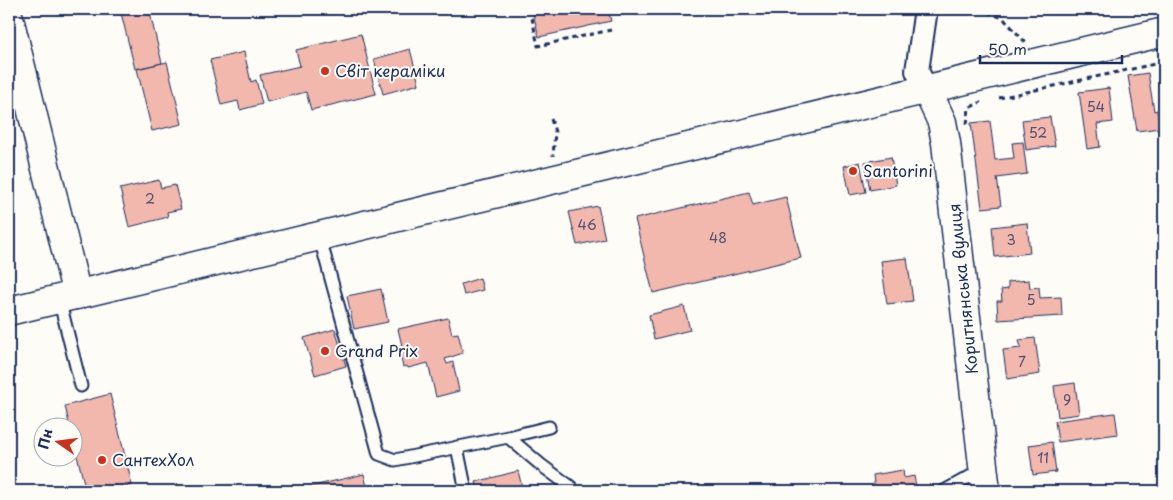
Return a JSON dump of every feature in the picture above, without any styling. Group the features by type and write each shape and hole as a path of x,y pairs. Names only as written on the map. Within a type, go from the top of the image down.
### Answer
{"main road":[{"path":"9,18 18,102 68,297"},
{"path":"9,311 1164,32"},
{"name":"Коритнянська вулиця","path":"927,90 942,122 946,143 985,480"}],"street":[{"path":"926,9 917,71 927,90"}],"lane":[{"path":"319,235 379,454 395,460 549,427"},
{"path":"68,297 82,386"},
{"path":"508,436 541,465 571,487 572,491"},
{"path":"457,447 466,491"},
{"path":"944,491 985,480"}],"path":[{"path":"530,9 538,46 612,30"},
{"path":"979,9 1003,18 1026,43 1037,63"},
{"path":"946,143 966,141 969,108 981,102 1164,62"},
{"path":"551,119 555,132 552,162"}],"building":[{"path":"120,9 149,9 162,63 135,69"},
{"path":"532,9 608,9 611,21 539,37"},
{"name":"Світ кераміки","path":"361,34 376,94 311,110 306,92 267,102 260,75 300,66 296,50"},
{"path":"410,49 419,84 383,94 374,59"},
{"path":"244,52 251,82 256,80 262,104 240,110 238,101 221,105 210,60"},
{"path":"167,62 182,124 152,131 137,69"},
{"path":"1148,73 1154,111 1157,110 1160,128 1137,131 1128,76"},
{"path":"1109,88 1113,122 1097,124 1100,147 1087,149 1079,92"},
{"path":"1050,117 1055,146 1026,150 1022,120"},
{"path":"990,121 995,160 1014,158 1012,143 1023,142 1027,174 997,178 1001,206 982,208 971,123"},
{"path":"891,157 896,185 870,190 865,162"},
{"path":"860,162 866,192 850,195 844,166"},
{"path":"159,180 161,188 175,185 181,209 167,212 168,217 129,227 120,189"},
{"path":"749,192 753,205 786,197 801,258 653,293 635,219"},
{"path":"598,206 605,239 577,245 569,212"},
{"path":"1027,223 1030,253 995,257 992,227"},
{"path":"907,258 913,301 887,304 881,261"},
{"path":"480,278 483,290 464,295 461,284"},
{"path":"1029,280 1030,288 1039,287 1040,298 1061,297 1062,316 998,320 997,301 1002,301 1001,290 1008,289 1008,282"},
{"path":"381,289 388,322 354,329 347,296"},
{"path":"684,306 690,330 654,339 649,315"},
{"path":"448,318 452,334 458,333 463,353 445,359 447,364 453,362 459,391 436,397 428,363 408,368 407,366 403,367 398,347 402,346 398,329"},
{"path":"335,329 346,366 315,375 304,338"},
{"path":"1035,338 1040,374 1007,379 1003,350 1021,348 1019,340"},
{"path":"1075,383 1079,414 1058,417 1054,386"},
{"name":"СантехХол","path":"110,394 132,485 107,491 86,491 80,468 82,468 82,418 68,418 65,406"},
{"path":"1115,413 1118,434 1058,442 1055,421"},
{"path":"1052,442 1056,472 1033,475 1029,445"},
{"path":"903,470 904,478 914,476 917,491 875,491 873,475"},
{"path":"518,471 523,491 478,491 476,482"},
{"path":"364,474 368,491 292,491"}],"place":[{"name":"Світ кераміки","path":"325,71"},
{"name":"Santorini","path":"853,171"},
{"name":"Grand Prix","path":"325,351"},
{"name":"СантехХол","path":"102,460"}]}
